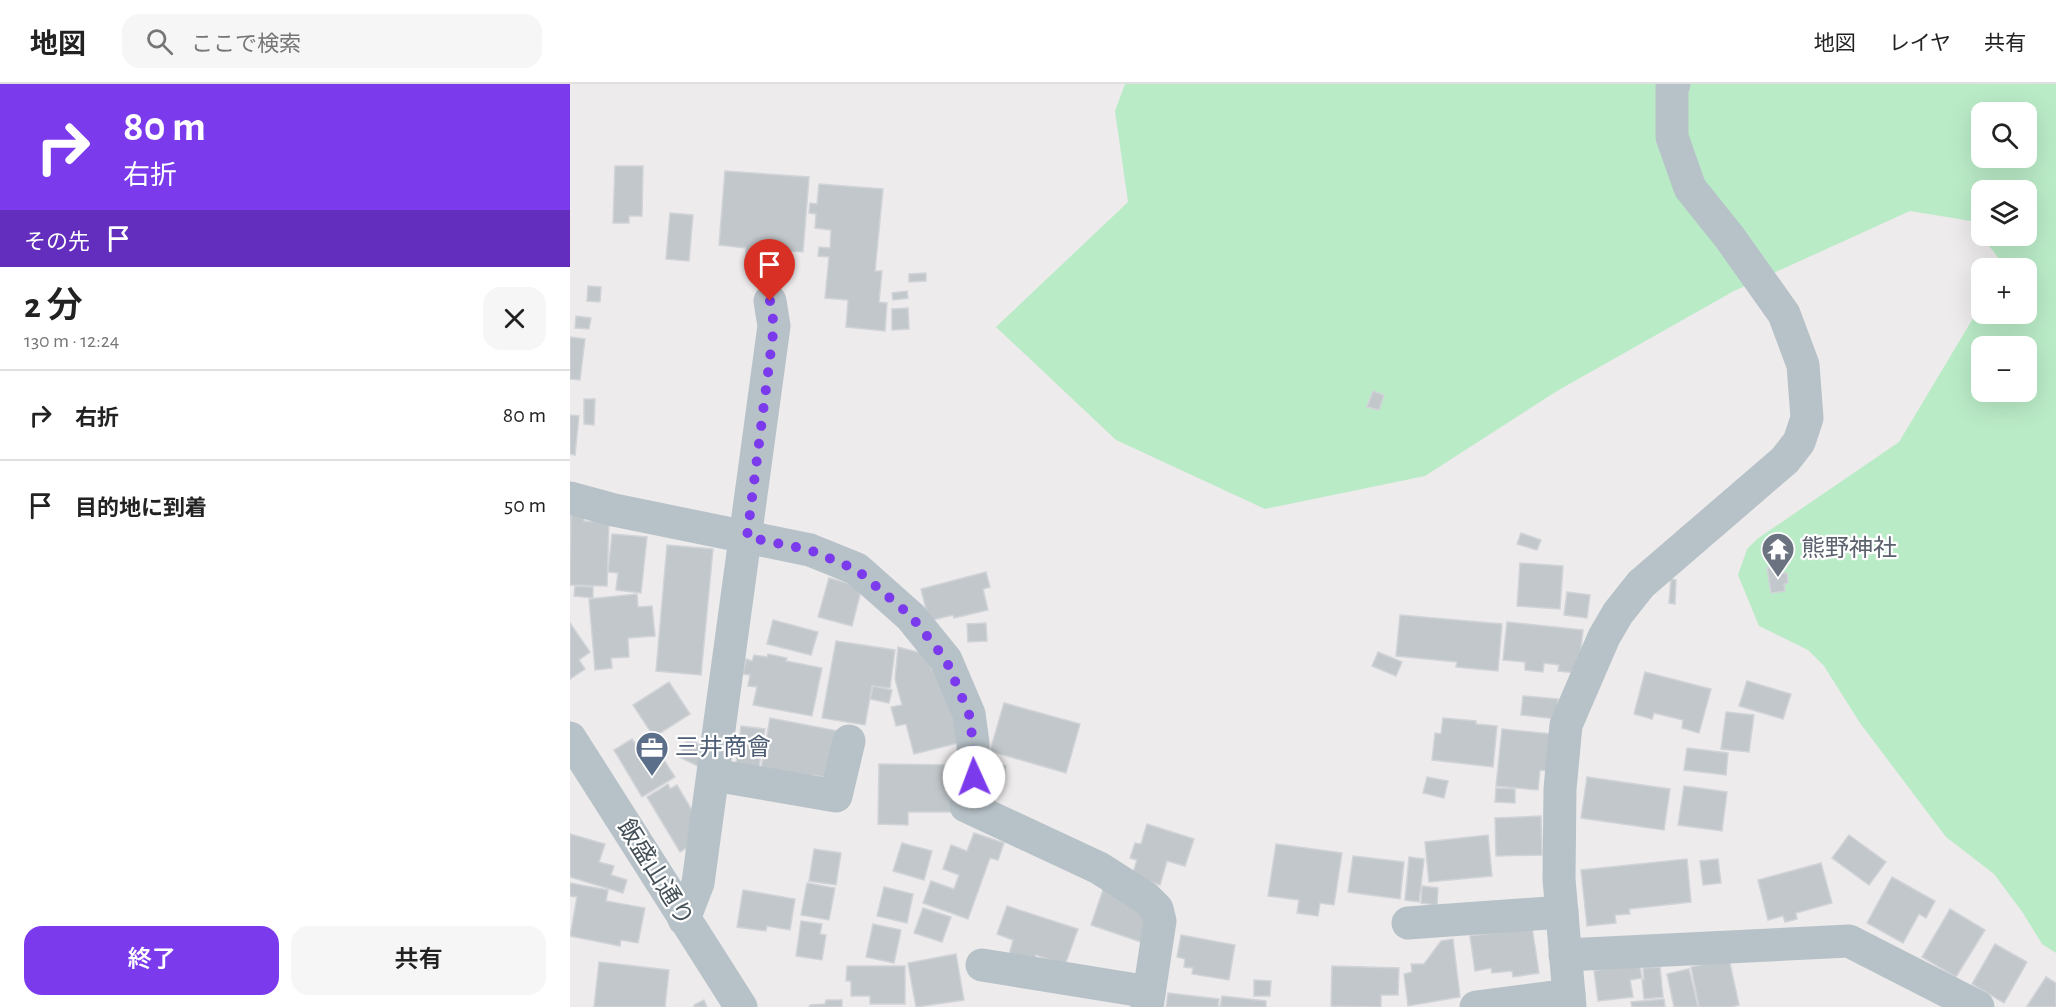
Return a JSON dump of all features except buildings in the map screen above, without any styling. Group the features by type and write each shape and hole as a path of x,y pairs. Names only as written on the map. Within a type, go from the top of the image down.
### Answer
{"street":[{"path":"1476,1007 1569,1001 1559,879 1560,789 1566,725 1604,637 1618,613 1641,584 1785,460 1799,442 1807,418 1803,365 1784,314 1730,238 1690,188 1672,137 1672,87 1674,84"},
{"path":"684,919 699,883 774,326 770,301"},
{"path":"570,498 614,510 810,550 857,570 911,616 946,660 969,714 973,743 974,777 966,806 1099,868 1146,898 1157,909 1160,921 1148,999 981,965"},
{"name":"飯盛山通り","path":"570,738 741,1007"},
{"path":"714,775 836,796 849,741"},
{"path":"1408,923 1562,912"},
{"path":"1565,955 1849,941 1978,1007"}],"green space":[{"path":"1125,84 2056,84 2056,953 2042,944 2023,913 1994,874 1946,837 1860,723 1824,666 1808,650 1759,626 1738,575 1747,549 1757,539 1899,442 1971,322 1971,324 2037,324 2037,258 1998,258 1989,246 2037,246 2037,180 1971,180 1971,221 1910,211 1734,291 1557,391 1425,476 1265,509 1116,440 996,327 1128,202 1115,111"}],"place":[{"name":"熊野神社","path":"1778,578"},
{"name":"三井商會","path":"652,777"}],"route":[{"path":"770,301 774,326 747,537 810,550 857,570 911,616 946,660 969,714 974,777"}]}
